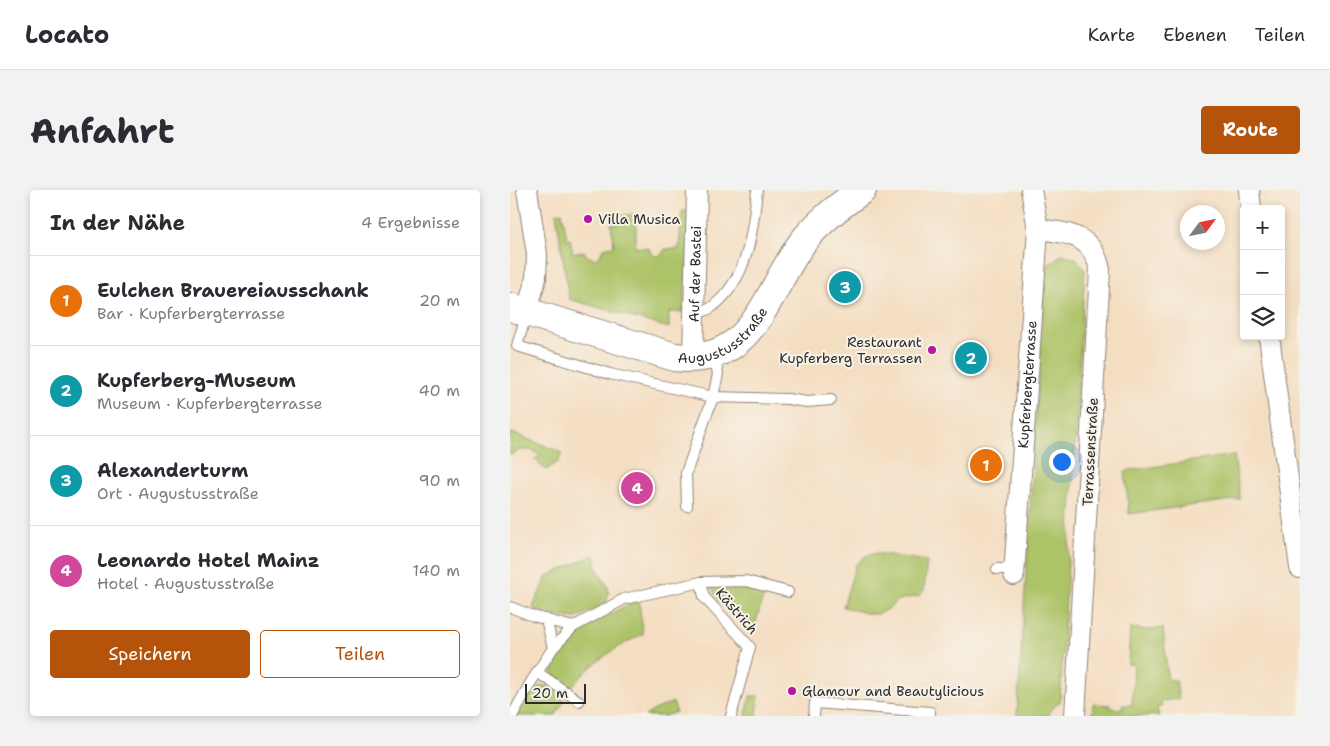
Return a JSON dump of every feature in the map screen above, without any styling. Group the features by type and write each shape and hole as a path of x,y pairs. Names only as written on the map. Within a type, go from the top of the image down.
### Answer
{"main road":[{"name":"Augustusstraße","path":"519,309 675,357 704,356 743,337 754,324 802,244 827,215 862,190"}],"street":[{"path":"519,309 536,278 537,254 527,190"},
{"name":"Auf der Bastei","path":"697,190 694,314 704,356"},
{"path":"1249,190 1251,205"},
{"name":"Kupferbergterrasse","path":"1009,571 1038,229 1031,191"},
{"name":"Terrassenstraße","path":"1038,229 1072,235 1084,241 1093,250 1098,259 1100,270 1075,716"},
{"path":"1270,340 1300,568"}],"lane":[{"path":"694,314 710,308 723,296 734,280 747,253 753,232 757,190"},
{"path":"519,309 517,346 610,374 713,397 788,399 807,402 831,400"},
{"path":"687,506 686,473 713,397 718,374 704,356"},
{"path":"512,716 553,648 573,627 624,599 700,582 746,581 788,592"},
{"name":"Kästrich","path":"700,582 704,597 750,647 731,716"},
{"path":"510,606 573,627"},
{"path":"546,619 553,648"},
{"path":"537,672 579,701"},
{"path":"814,716 815,703 930,714"}],"green space":[{"path":"682,211 692,212 683,312 669,312 669,328 569,299 556,213 562,212 567,239 570,239 573,253 584,251 587,256 595,259 600,256 603,248 614,246 611,224 617,223 616,216 637,214 635,247 649,248 652,254 657,256 665,249 679,249"},
{"path":"1062,254 1077,259 1085,270 1060,702 1050,710 1049,716 1017,716 1045,274 1047,266"},
{"path":"510,432 563,453 558,462 546,470 534,459 540,458 537,454 530,450 518,451 510,455"},
{"path":"1234,455 1240,499 1129,514 1125,471"},
{"path":"877,553 927,561 924,590 919,596 898,600 878,614 870,614 843,607 856,564 866,556"},
{"path":"595,555 598,570 608,589 606,603 576,618 556,616 534,609 533,607 547,576"},
{"path":"711,586 743,586 765,590 756,622 753,626 746,627 719,602"},
{"path":"639,600 643,634 604,657 570,689 557,679 552,670 554,660 573,639 602,619"},
{"path":"1130,628 1148,630 1163,628 1168,680 1176,680 1179,699 1161,701 1162,706 1157,707 1159,716 1092,716 1093,704 1110,705 1110,708 1121,709 1122,705 1132,705 1134,665 1128,664"},
{"path":"537,687 549,687 565,700 555,716 517,716 530,693"},
{"path":"750,696 759,696 757,716 746,716"},
{"path":"673,702 676,712 665,716 645,716 656,709"}],"place":[{"name":"Villa Musica","path":"588,219"},
{"name":"Alexanderturm","path":"845,287"},
{"name":"Restaurant Kupferberg Terrassen","path":"932,350"},
{"name":"Kupferberg-Museum","path":"971,358"},
{"name":"Eulchen Brauereiausschank","path":"986,465"},
{"name":"Leonardo Hotel Mainz","path":"637,488"},
{"name":"Glamour and Beautylicious","path":"792,691"}]}
